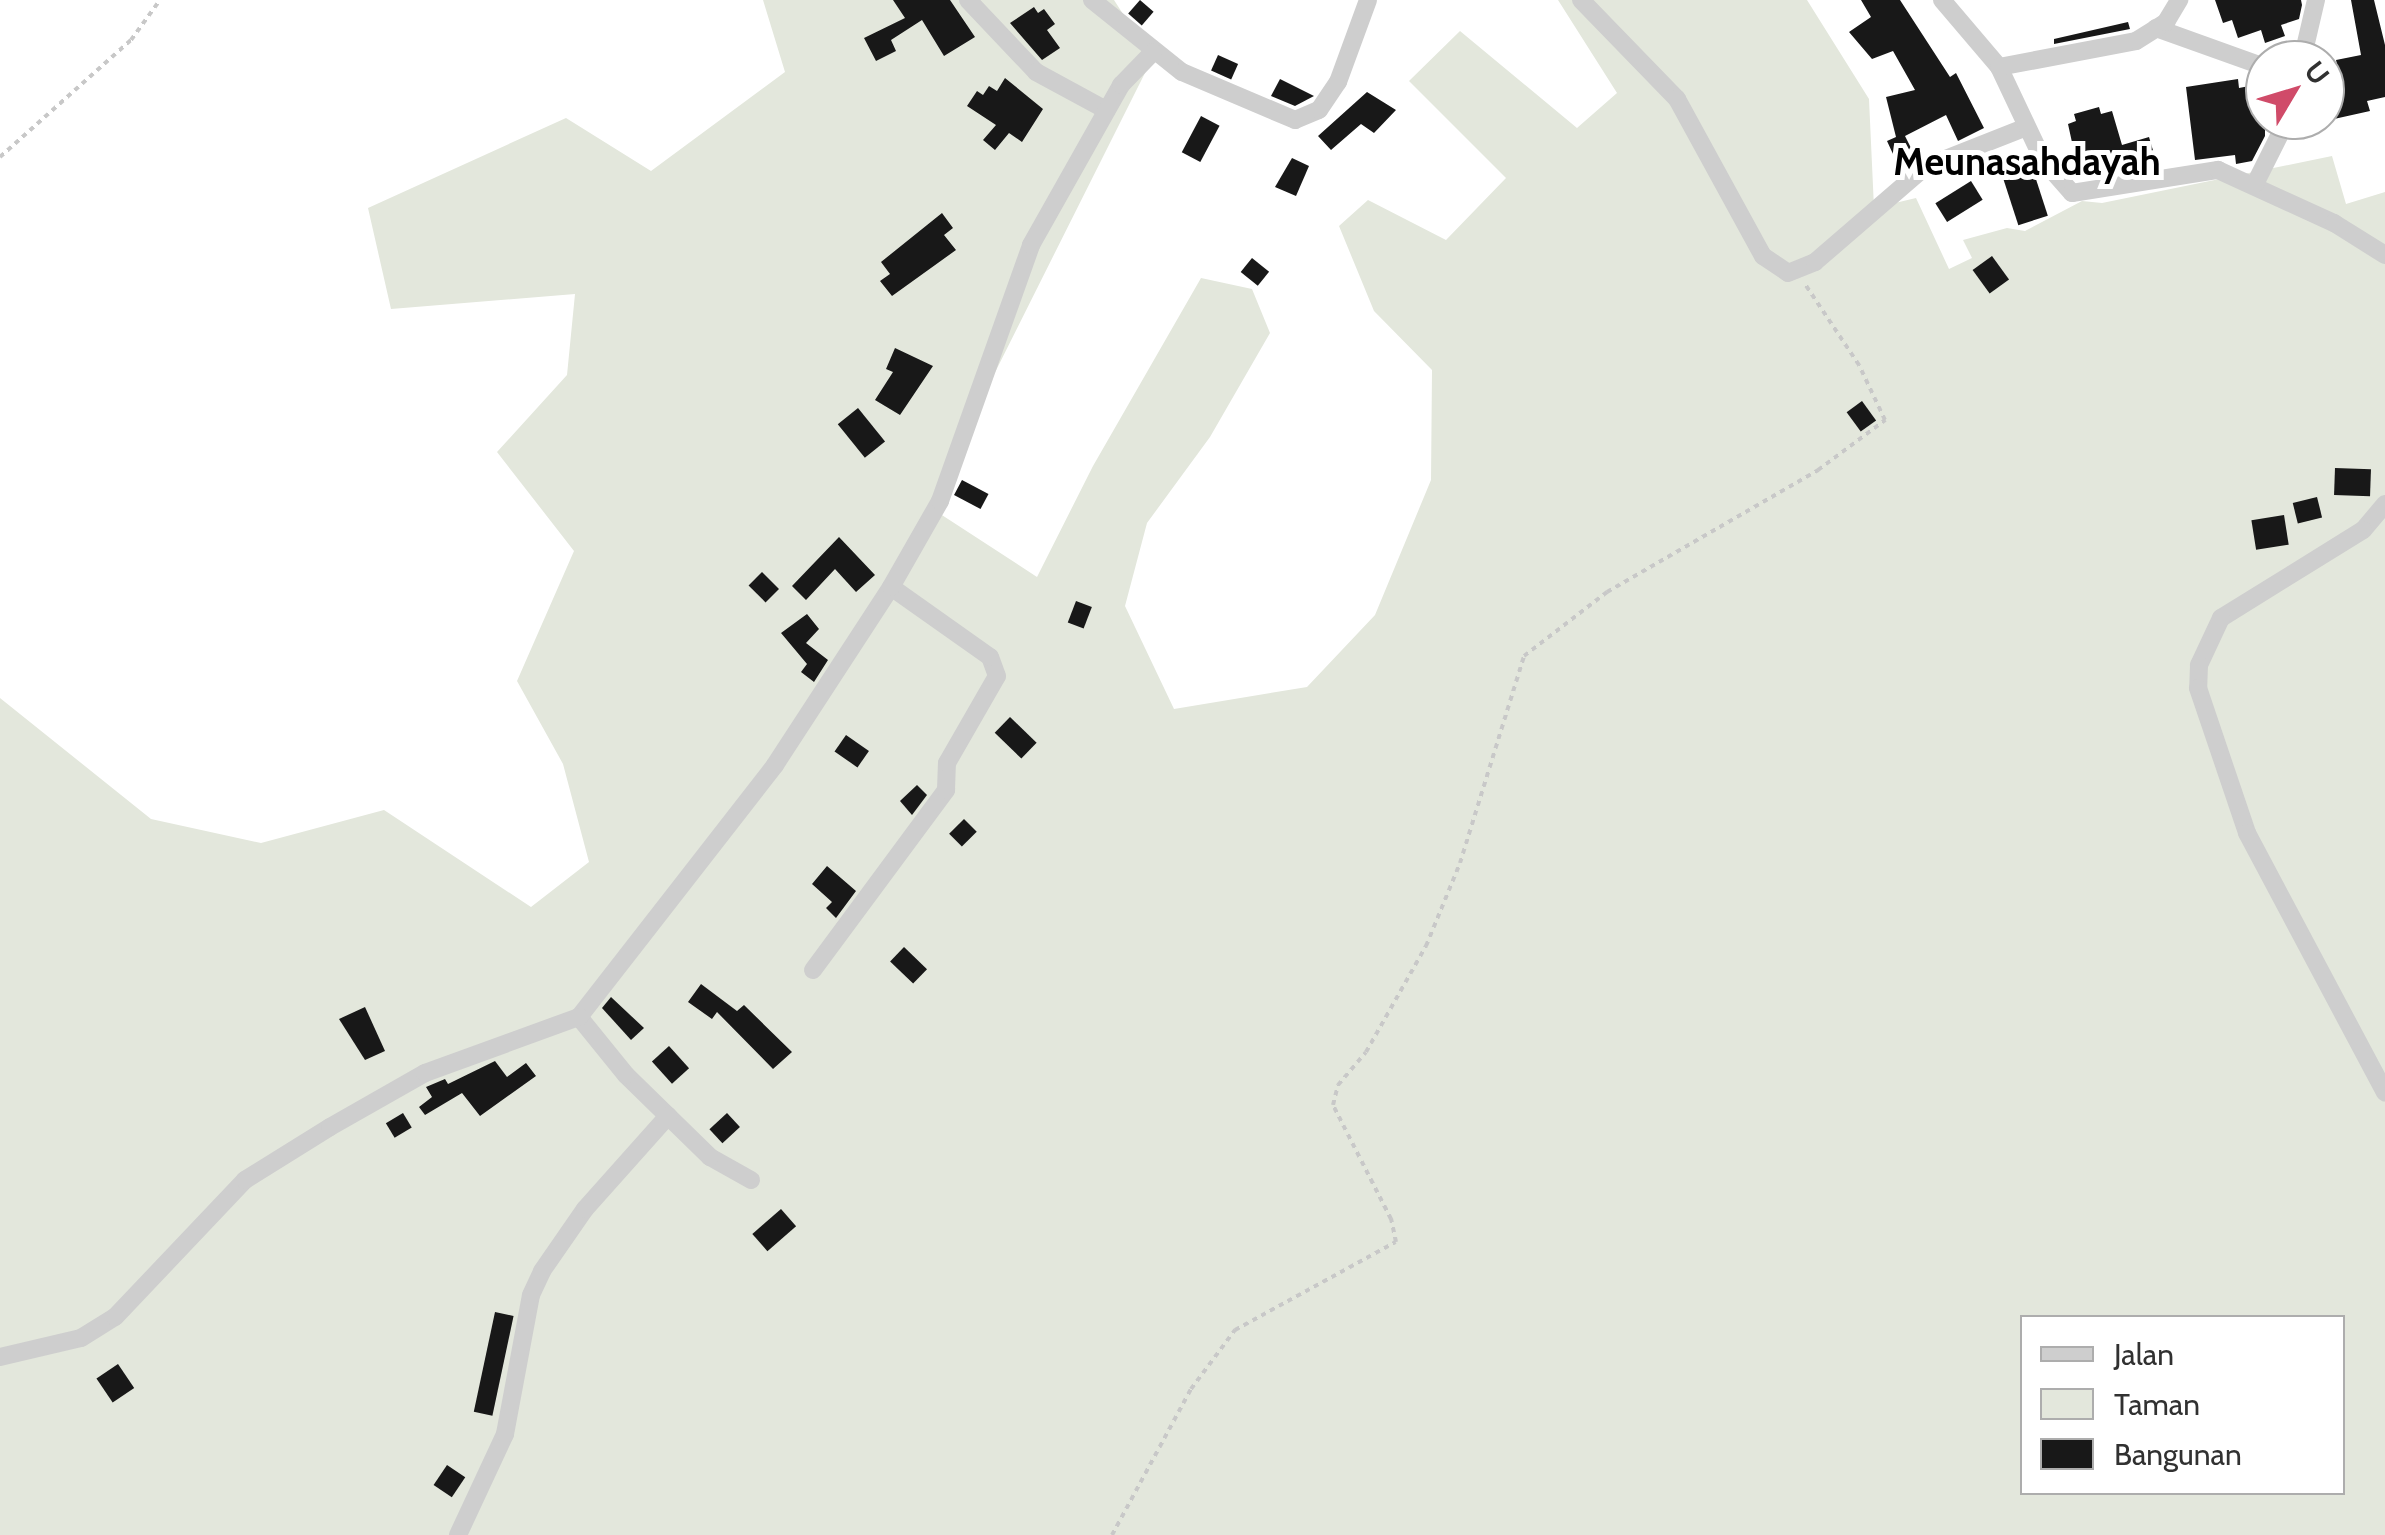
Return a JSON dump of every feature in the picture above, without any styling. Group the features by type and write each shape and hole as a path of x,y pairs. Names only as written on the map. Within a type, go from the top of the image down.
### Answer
{"street":[{"path":"968,0 1036,72 1106,110"},
{"path":"1092,0 1182,72 1295,120 1319,110 1338,82 1368,0"},
{"path":"1582,0 1678,98 1763,256 1775,268 1796,272 1924,167 2024,128"},
{"path":"1942,0 1999,67 2024,128 2072,194 2218,170 2254,184 2385,255"},
{"path":"1999,67 2098,53 2156,28 2179,0"},
{"path":"2307,40 2316,0"},
{"path":"2156,28 2245,60"},
{"path":"0,1356 81,1338 115,1317 245,1180 330,1127 426,1074 580,1018 775,766 891,587 940,501 1030,245 1106,110 1153,52"},
{"path":"2254,184 2277,140"},
{"path":"2385,504 2362,530 2220,618 2199,665 2198,688 2247,833 2385,1093"},
{"path":"813,970 946,790 947,763 997,676 990,657 891,587"},
{"path":"580,1018 710,1157 752,1180"},
{"path":"458,1535 506,1434 531,1294 542,1271 585,1209 668,1116"}],"path":[{"path":"0,157 131,40 160,0"},
{"path":"1112,1535 1192,1389 1236,1330 1396,1242 1391,1219 1333,1105 1338,1085 1366,1052 1426,946 1460,864 1524,656 1607,592 1818,470 1885,420 1859,365 1796,272"}],"green space":[{"path":"763,0 1114,0 1152,59 928,506 1037,577 1093,466 1201,278 1252,289 1270,333 1210,437 1147,523 1125,606 1174,709 1307,687 1375,615 1431,480 1432,370 1374,311 1339,226 1368,200 1446,240 1506,178 1409,81 1460,31 1577,128 1617,93 1558,0 1807,0 1869,99 1874,208 1916,198 1949,269 1972,258 1963,240 2007,228 2025,231 2082,201 2102,203 2332,156 2346,204 2385,192 2385,1535 0,1535 0,698 151,819 261,843 384,810 531,907 589,862 563,764 517,681 574,551 497,452 567,375 575,294 391,309 368,208 566,118 651,171 785,72"}],"building":[{"path":"893,0 950,0 975,37 944,56 922,20 891,40 896,51 876,61 864,38 905,18"},
{"path":"1140,0 1154,12 1142,25 1128,14"},
{"path":"1861,0 1900,0 1950,77 1956,73 1984,128 1958,141 1946,115 1905,136 1916,158 1899,167 1887,141 1896,137 1886,97 1915,90 1893,51 1872,59 1849,32 1871,17"},
{"path":"2215,0 2301,0 2299,19 2281,25 2285,36 2274,40 2264,40 2261,30 2238,38 2232,20 2223,23"},
{"path":"2351,0 2374,0 2385,45 2385,97 2367,101 2370,111 2345,117 2345,58 2361,55"},
{"path":"1034,7 1038,13 1044,9 1055,24 1047,30 1060,48 1042,60 1010,23"},
{"path":"2128,22 2130,29 2054,44 2054,39"},
{"path":"1218,55 1238,64 1231,79 1211,71"},
{"path":"1005,78 1043,109 1022,142 1009,133 995,150 983,140 996,125 967,106 977,91 983,95 989,86 997,91"},
{"path":"1280,79 1314,96 1295,106 1271,96"},
{"path":"2238,79 2239,88 2245,87 2245,140 2263,140 2252,161 2236,164 2235,155 2195,160 2186,87"},
{"path":"1367,92 1396,110 1374,133 1361,124 1331,150 1318,136"},
{"path":"2099,107 2101,114 2112,111 2122,145 2149,137 2155,157 2118,167 2120,173 2080,179 2068,124 2076,121 2074,114"},
{"path":"1201,116 1220,126 1200,162 1182,152"},
{"path":"1292,158 1309,166 1296,196 1275,187"},
{"path":"2033,170 2048,216 2018,225 2004,180"},
{"path":"1971,181 1983,200 1947,222 1935,203"},
{"path":"942,213 953,228 944,235 956,250 892,296 880,281 890,274 881,262"},
{"path":"1992,256 2009,279 1990,294 1973,270"},
{"path":"1252,258 1269,272 1258,286 1241,272"},
{"path":"895,348 933,366 900,415 875,400 893,372 886,369"},
{"path":"1862,401 1876,420 1861,432 1847,412"},
{"path":"858,408 885,441 865,458 838,424"},
{"path":"2335,468 2371,469 2370,496 2334,495"},
{"path":"962,480 988,494 981,509 954,495"},
{"path":"2317,497 2322,517 2298,523 2293,503"},
{"path":"2284,515 2289,545 2256,550 2251,520"},
{"path":"839,537 875,575 856,592 835,569 806,600 792,586"},
{"path":"762,572 779,589 766,602 749,585"},
{"path":"1076,601 1092,607 1084,629 1068,622"},
{"path":"807,614 819,629 806,643 828,660 814,682 801,672 807,664 781,633"},
{"path":"1010,717 1037,743 1021,759 995,733"},
{"path":"846,735 869,751 857,767 835,751"},
{"path":"917,785 927,795 912,815 900,801"},
{"path":"964,819 977,832 962,847 949,834"},
{"path":"827,866 856,891 836,918 826,908 832,902 812,884"},
{"path":"904,947 927,969 913,984 890,961"},
{"path":"701,984 737,1011 744,1005 792,1052 773,1069 717,1012 712,1019 688,1002"},
{"path":"611,997 644,1028 631,1040 602,1008"},
{"path":"365,1007 385,1051 365,1060 339,1019"},
{"path":"669,1046 689,1068 672,1084 652,1061"},
{"path":"495,1061 507,1077 526,1063 536,1076 480,1116 462,1093 425,1115 419,1107 432,1097 426,1087 445,1079 448,1084"},
{"path":"403,1113 412,1128 395,1138 386,1123"},
{"path":"727,1113 740,1127 722,1143 709,1129"},
{"path":"781,1209 796,1226 767,1251 752,1234"},
{"path":"495,1312 514,1316 492,1416 474,1412"},
{"path":"118,1364 134,1388 113,1403 96,1379"},
{"path":"447,1465 465,1477 452,1497 434,1485"}],"district":[{"name":"Meunasahdayah","path":"2027,162"}]}
